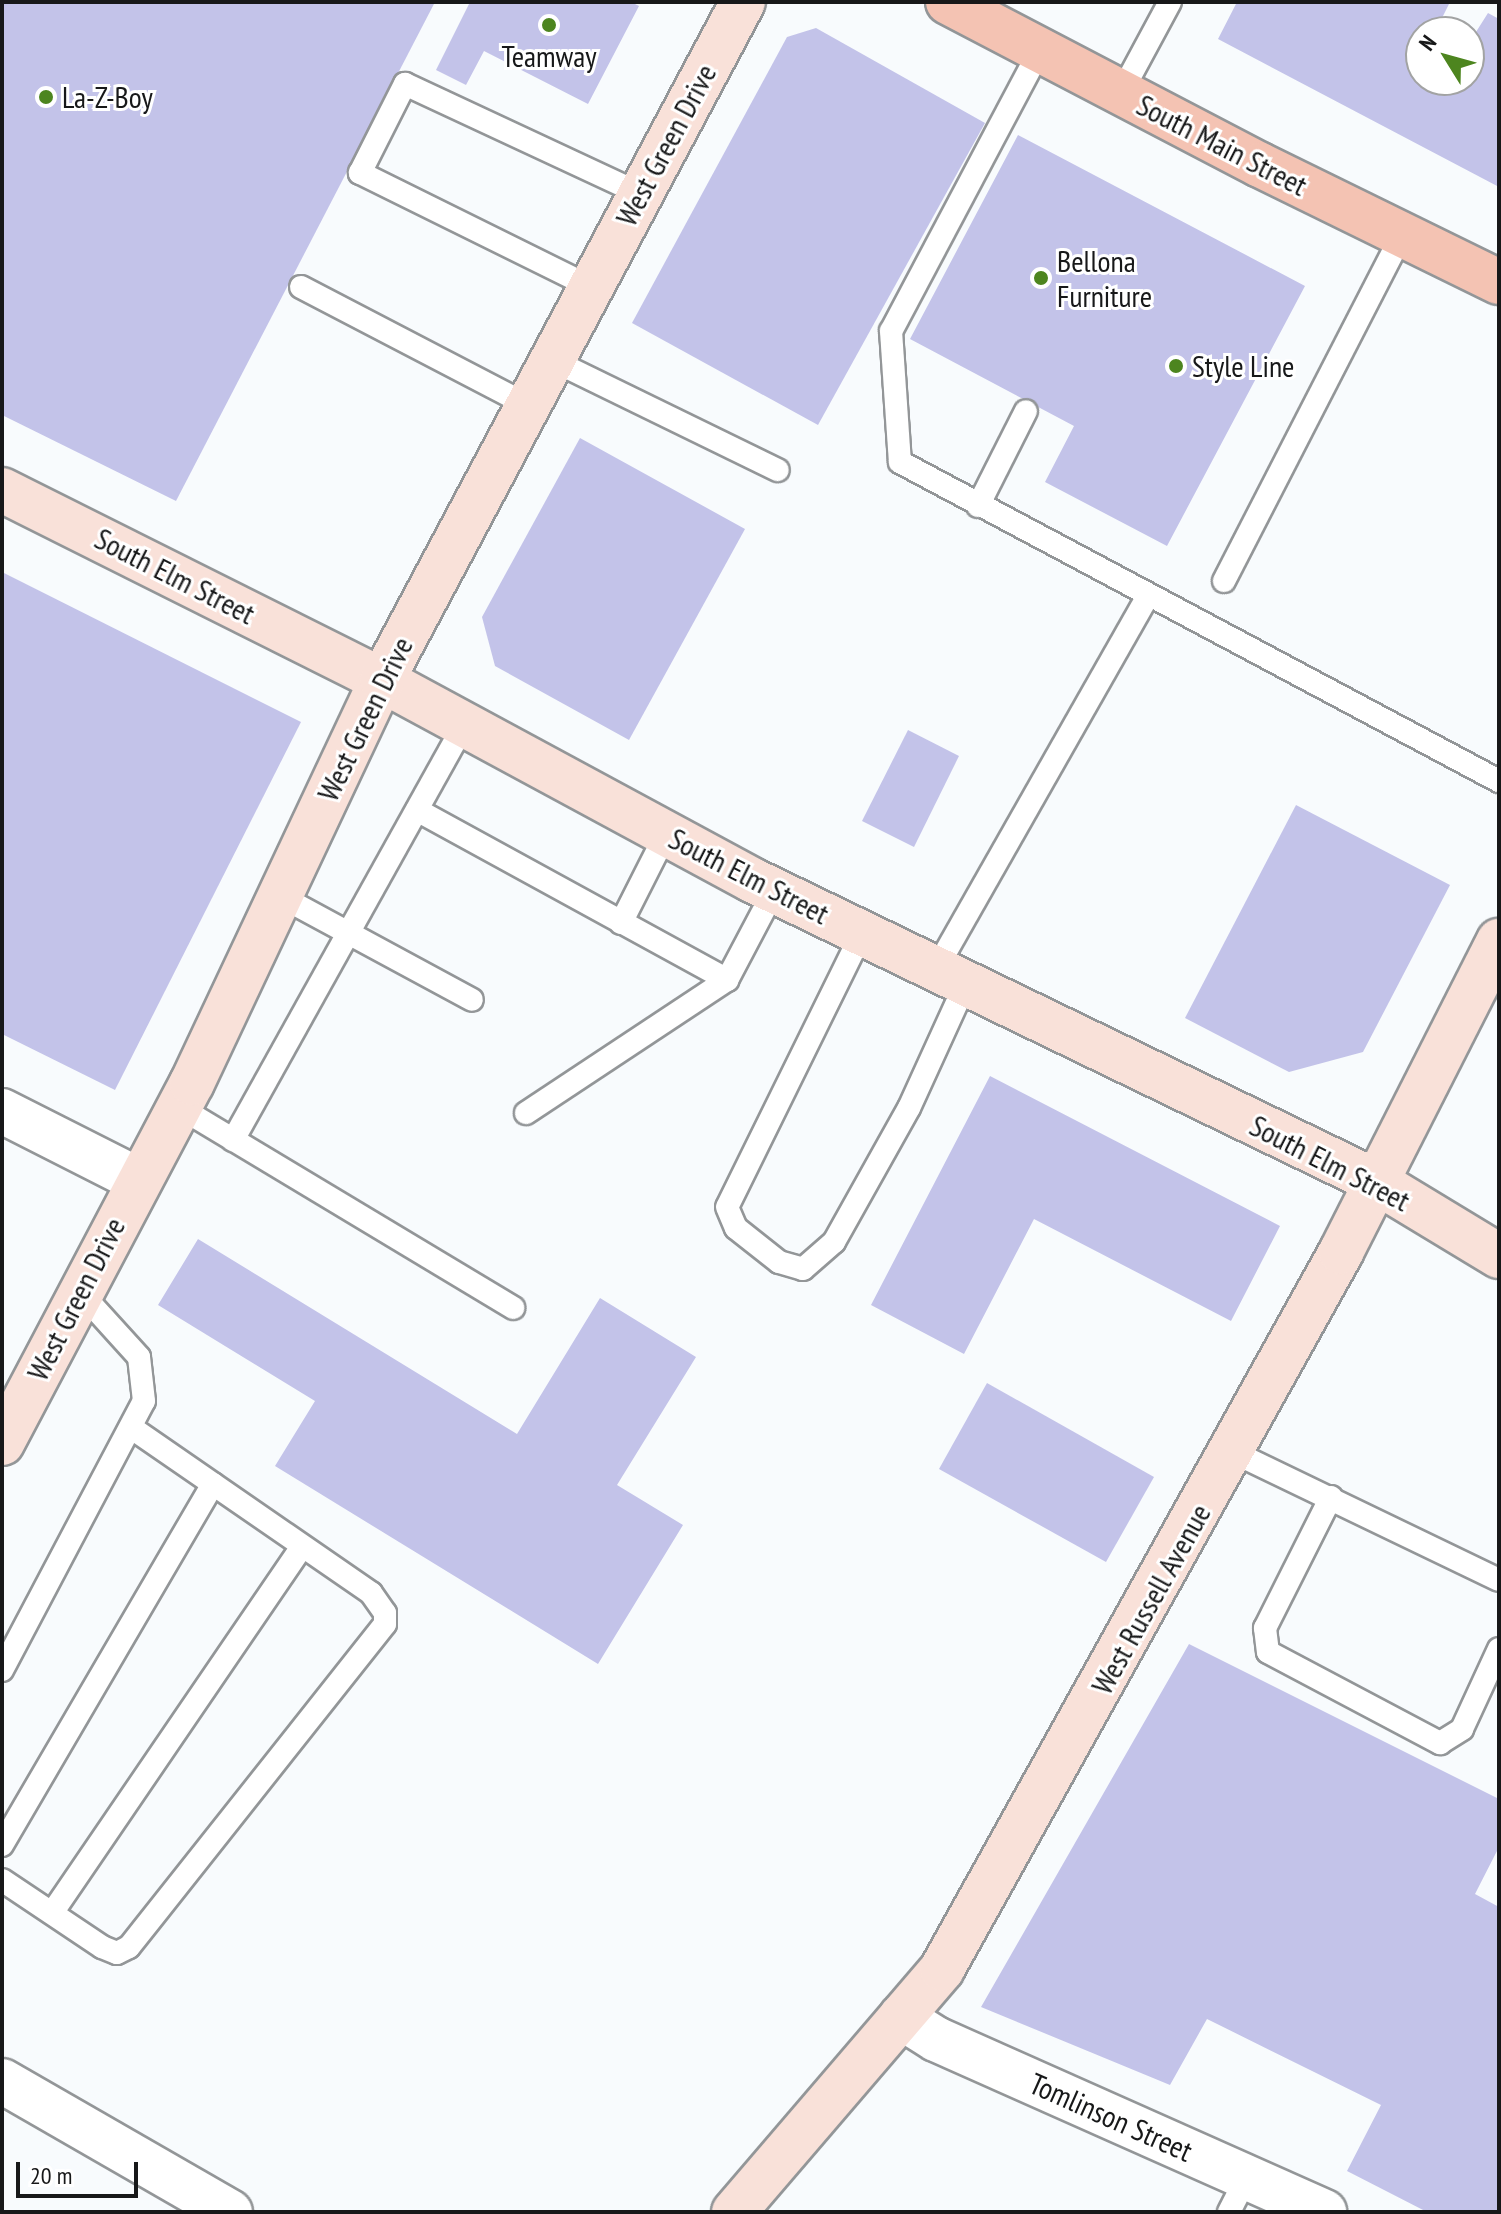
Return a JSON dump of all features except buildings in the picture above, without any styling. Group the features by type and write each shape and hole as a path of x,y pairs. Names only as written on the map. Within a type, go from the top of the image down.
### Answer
{"main road":[{"name":"West Green Drive","path":"2,1443 179,1107 382,680 743,2"},
{"name":"South Main Street","path":"948,2 1121,93 1499,282"},
{"name":"South Elm Street","path":"2,490 382,680 774,891 1375,1181 1499,1256"},
{"name":"West Russell Avenue","path":"734,2212 942,1969 1231,1451 1499,941"}],"street":[{"path":"2,1111 138,1180"},
{"name":"Tomlinson Street","path":"901,2017 936,2039 1238,2195 1324,2212"},
{"path":"2,2081 230,2212"}],"lane":[{"path":"1121,93 1170,2"},
{"path":"1040,50 891,331 900,462 1499,781"},
{"path":"591,287 360,173 405,84 641,194"},
{"path":"1224,581 1402,235"},
{"path":"301,287 528,405"},
{"path":"552,360 778,470"},
{"path":"978,506 1026,411"},
{"path":"862,933 727,1207 736,1228 779,1262 803,1269 834,1242 909,1108 951,976 1148,596"},
{"path":"233,1140 464,725"},
{"path":"417,810 727,980"},
{"path":"621,923 666,834"},
{"path":"526,1113 727,980 774,891"},
{"path":"280,896 472,1000"},
{"path":"179,1107 513,1308"},
{"path":"2,1670 133,1429 144,1401 139,1357 80,1292"},
{"path":"2,1880 102,1947 117,1953 129,1947 385,1624 385,1613 371,1593 133,1429"},
{"path":"1231,1451 1499,1580"},
{"path":"2,1845 213,1484"},
{"path":"1331,1497 1265,1628 1268,1652 1440,1743 1462,1729 1499,1649"},
{"path":"52,1913 302,1546"}],"place":[{"name":"Teamway","path":"549,25"},
{"name":"La-Z-Boy","path":"46,97"},
{"name":"Bellona Furniture","path":"1041,278"},
{"name":"Style Line","path":"1176,366"}]}
